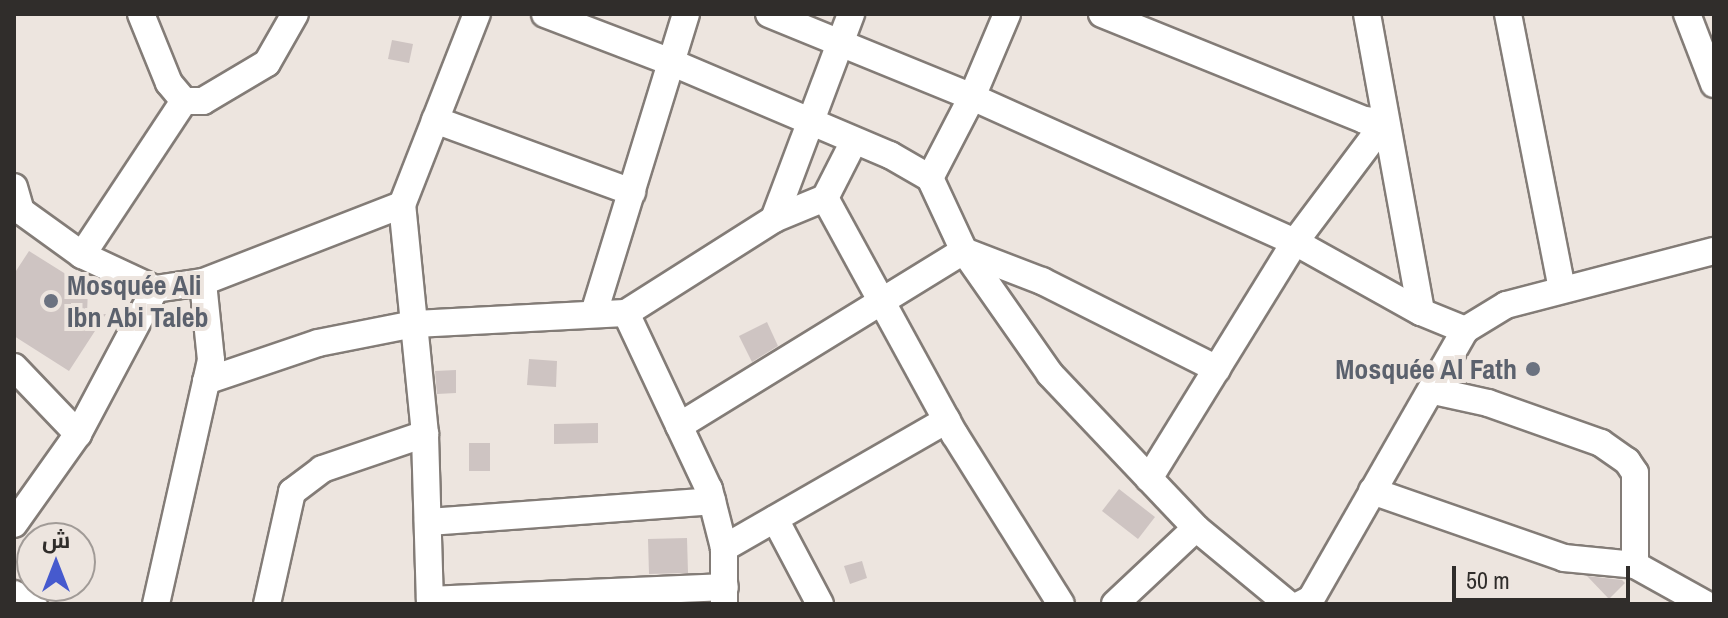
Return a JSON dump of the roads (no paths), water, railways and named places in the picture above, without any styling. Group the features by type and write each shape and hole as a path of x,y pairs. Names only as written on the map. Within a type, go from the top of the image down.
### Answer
{"street":[{"path":"141,14 169,83 184,101"},
{"path":"184,101 203,101 267,63 295,14"},
{"path":"477,14 402,205 425,434 430,602 724,596 724,548 712,501 626,313"},
{"path":"545,14 673,63 854,141 930,178 964,251 1050,374 1196,528 1304,603 1434,391 1465,330 1506,305 1714,251"},
{"path":"594,313 686,14"},
{"path":"769,14 972,97 1295,242 1421,312 1465,330"},
{"path":"774,219 851,14"},
{"path":"930,178 972,97 1007,14"},
{"path":"1102,14 1364,120 1385,122"},
{"path":"1367,14 1421,312"},
{"path":"1508,14 1562,288"},
{"path":"1698,25 1714,84"},
{"path":"82,255 184,101"},
{"path":"435,120 632,192"},
{"path":"1149,478 1295,242 1385,122"},
{"path":"206,381 318,343 414,324 626,313 774,219 825,198 854,141"},
{"path":"825,198 947,420 1061,604"},
{"path":"16,206 82,255 155,289 203,282 402,205"},
{"path":"679,426 964,251"},
{"path":"964,251 1042,281 1217,369"},
{"path":"156,604 206,381 211,340 203,282"},
{"path":"14,524 78,434 155,289"},
{"path":"14,367 78,434"},
{"path":"1434,391 1488,403 1601,443 1627,461 1635,473 1635,565"},
{"path":"724,548 947,420"},
{"path":"267,604 292,492 322,469 425,434"},
{"path":"1372,491 1564,558 1635,565 1705,604"},
{"path":"428,522 712,501"},
{"path":"775,519 820,604"},
{"path":"1115,604 1196,528"},
{"path":"14,594 34,604"}],"place":[{"name":"Mosquée Ali Ibn Abi Taleb","path":"51,301"},
{"name":"Mosquée Al Fath","path":"1533,369"}]}
